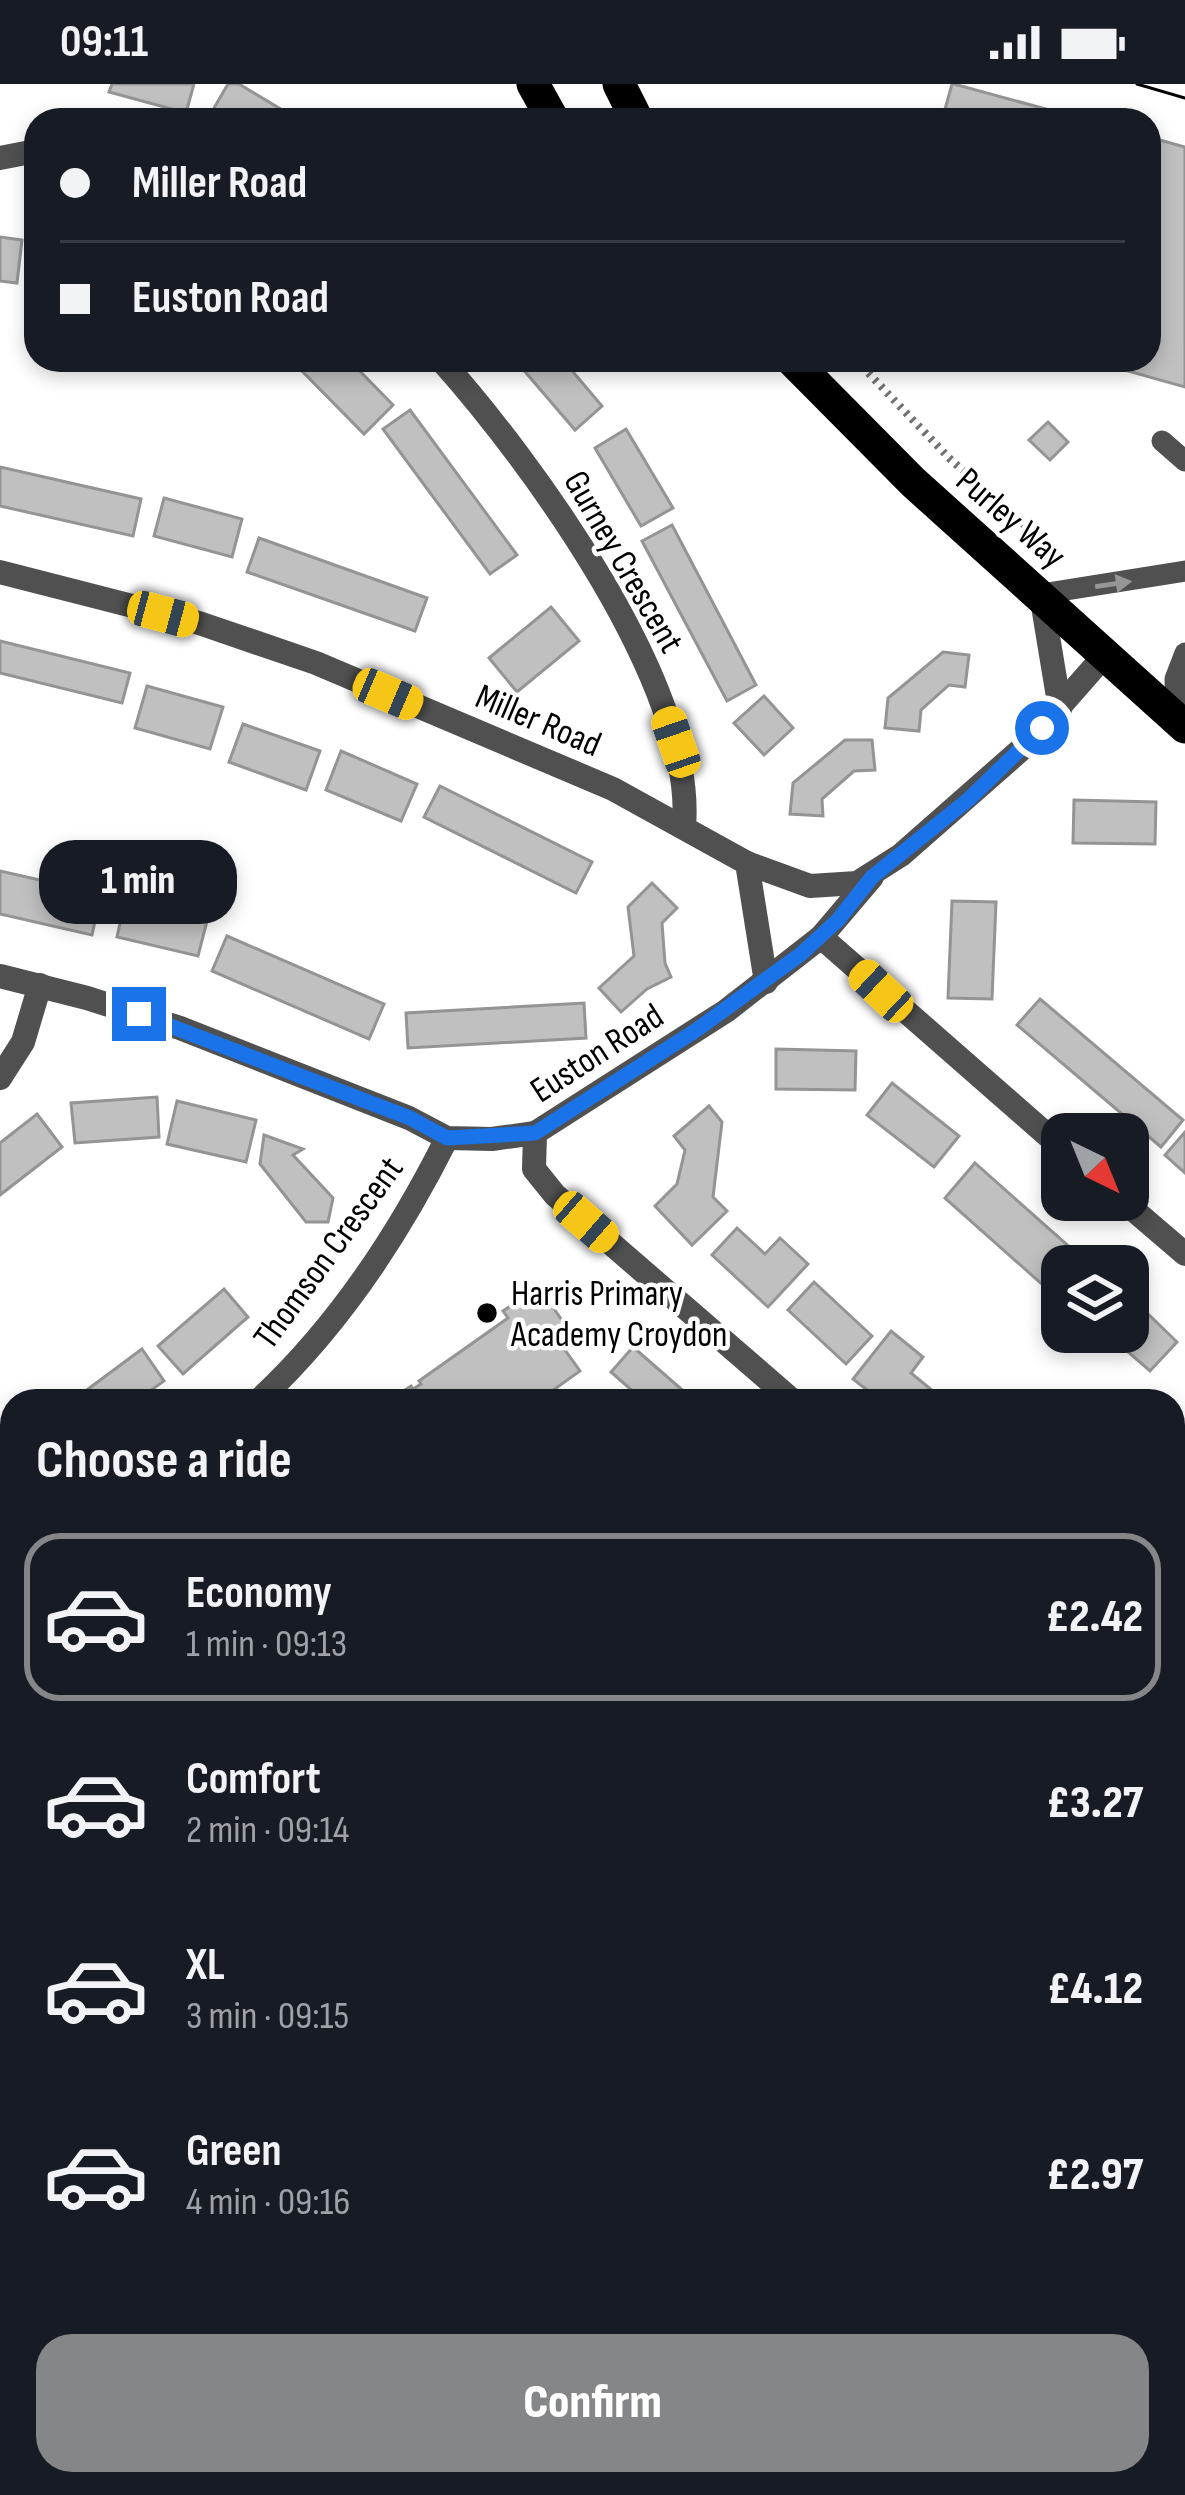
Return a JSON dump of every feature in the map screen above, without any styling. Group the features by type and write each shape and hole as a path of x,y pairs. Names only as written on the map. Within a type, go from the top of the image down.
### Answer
{"highway":[{"name":"Purley Way","path":"804,372 913,482 1180,723"}],"street":[{"name":"Gurney Crescent","path":"451,372 531,470 573,533 640,654 676,742 685,787 684,826"},
{"name":"Miller Road","path":"0,572 199,623 316,663 613,789 747,863 810,886 847,885 872,877"},
{"path":"1041,594 1060,710"},
{"path":"872,877 988,782 1060,710 1104,656"},
{"path":"747,863 766,982"},
{"name":"Euston Road","path":"0,976 180,1028 410,1118 447,1138 535,1133 766,982 821,937 872,877"},
{"path":"821,937 1041,1130"},
{"path":"0,1078 22,1042 40,985"},
{"path":"535,1133 534,1169 555,1195 779,1389"},
{"name":"Thomson Crescent","path":"270,1389 338,1312 393,1233 447,1138"},
{"path":"1146,1221 1185,1255"}],"lane":[{"path":"1162,441 1185,460"},
{"path":"1041,594 1185,572"},
{"path":"1180,723 1175,679 1185,653"}],"path":[{"path":"867,372 949,458 1042,541"}],"building":[{"path":"112,84 194,84 187,108 168,108 109,92"},
{"path":"228,84 239,84 279,108 214,108"},
{"path":"954,84 1042,108 945,108"},
{"path":"1161,140 1185,147 1185,387 1132,372 1161,372"},
{"path":"0,237 22,240 17,283 0,281"},
{"path":"303,372 361,372 393,405 364,434"},
{"path":"525,372 573,372 602,406 575,430"},
{"path":"410,410 517,555 490,574 383,429"},
{"path":"1048,422 1068,442 1050,460 1029,440"},
{"path":"626,429 673,508 641,526 595,448"},
{"path":"0,467 141,499 133,536 0,506"},
{"path":"164,498 242,519 232,557 154,536"},
{"path":"672,525 756,685 727,701 642,541"},
{"path":"259,538 427,598 415,631 247,572"},
{"path":"551,607 579,641 517,692 489,658"},
{"path":"0,641 130,673 122,703 0,673"},
{"path":"943,652 969,655 965,687 949,685 921,710 919,731 885,728 888,698"},
{"path":"147,686 223,707 210,749 135,728"},
{"path":"764,696 793,728 764,755 734,723"},
{"path":"243,724 320,751 306,790 229,762"},
{"path":"845,740 872,740 875,770 854,771 822,799 823,816 790,814 793,783"},
{"path":"341,751 417,784 401,821 326,790"},
{"path":"440,786 592,862 576,893 424,817"},
{"path":"1074,800 1156,802 1155,844 1073,843"},
{"path":"0,871 101,894 92,935 0,914"},
{"path":"652,883 677,908 662,923 665,963 671,977 647,989 621,1012 599,988 634,956 628,907"},
{"path":"125,901 207,921 198,956 117,937"},
{"path":"952,901 996,902 992,999 948,998"},
{"path":"227,936 384,1004 369,1039 212,971"},
{"path":"1040,999 1183,1120 1161,1147 1149,1137 1149,1113 1121,1113 1017,1025"},
{"path":"584,1003 586,1038 408,1048 406,1013"},
{"path":"776,1049 856,1051 855,1090 776,1089"},
{"path":"892,1083 959,1136 934,1167 867,1115"},
{"path":"157,1097 159,1137 75,1143 71,1103"},
{"path":"177,1101 256,1120 246,1162 167,1144"},
{"path":"709,1106 722,1122 713,1197 727,1211 692,1245 655,1206 677,1184 685,1150 674,1136"},
{"path":"37,1114 62,1147 0,1195 0,1143"},
{"path":"1185,1132 1185,1173 1165,1155"},
{"path":"264,1135 303,1149 293,1155 333,1198 328,1222 306,1222 260,1164"},
{"path":"975,1163 1067,1245 1041,1245 1041,1283 945,1198"},
{"path":"737,1228 765,1254 780,1238 808,1264 768,1307 712,1255"},
{"path":"814,1282 872,1336 846,1364 788,1310"},
{"path":"539,1287 570,1332 566,1335 573,1345 565,1350 580,1371 555,1389 413,1389 508,1318 503,1311"},
{"path":"224,1289 248,1317 183,1374 158,1346"},
{"path":"1149,1315 1177,1342 1150,1371 1129,1353 1149,1353"},
{"path":"891,1331 923,1357 911,1373 930,1389 866,1389 853,1379"},
{"path":"633,1347 681,1389 630,1389 611,1372"},
{"path":"142,1349 164,1381 153,1389 88,1389"}],"tram line":[{"path":"1137,84 1185,98"}],"place":[{"name":"Harris Primary Academy Croydon","path":"487,1313"}],"route":[{"path":"139,1014 410,1118 447,1138 535,1133 766,982 821,937 872,877 969,799 1042,728"}]}
